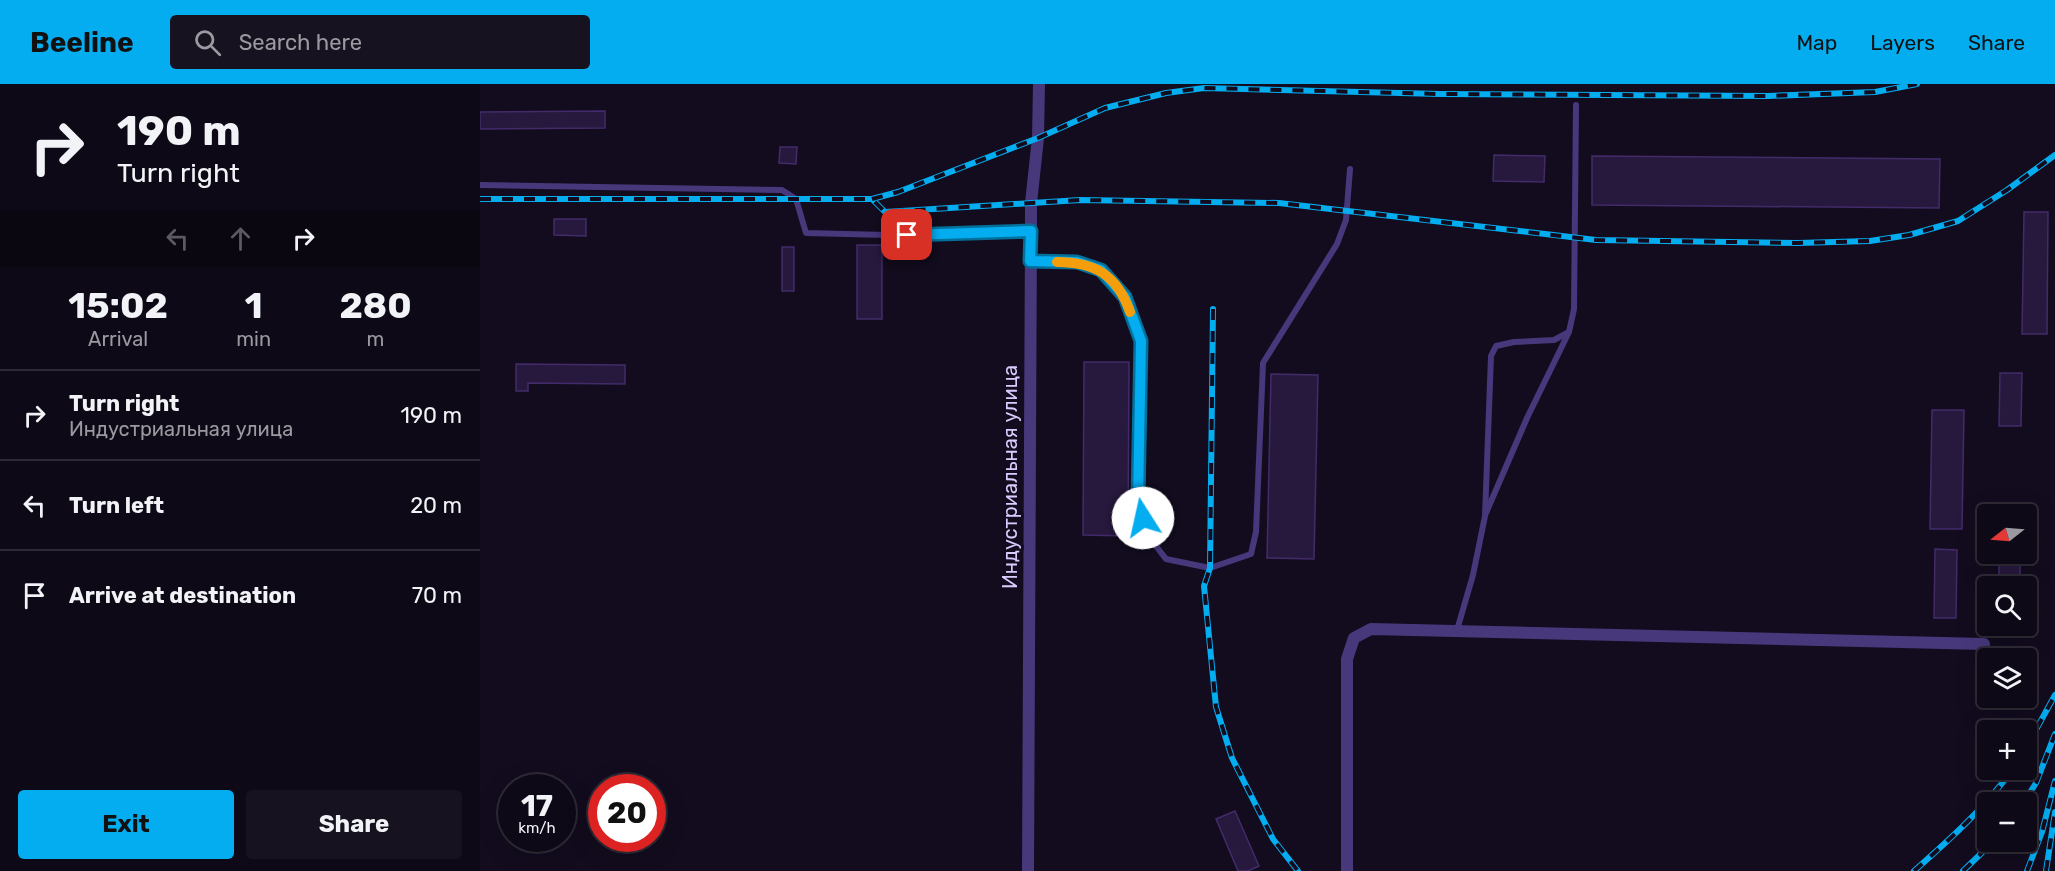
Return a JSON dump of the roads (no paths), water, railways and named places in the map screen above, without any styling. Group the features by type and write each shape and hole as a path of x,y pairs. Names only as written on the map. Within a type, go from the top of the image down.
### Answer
{"street":[{"name":"Индустриальная улица","path":"1028,871 1030,261 1031,202 1038,138 1039,84"},
{"path":"1347,871 1347,659 1354,638 1371,629 1984,644"}],"lane":[{"path":"1485,516 1527,418 1569,332 1574,297 1576,105"},
{"path":"1030,261 1077,262 1101,270 1125,297 1141,341 1138,500 1149,537 1166,559 1210,568 1224,564 1251,554 1256,532 1263,363 1337,244 1346,220 1350,169"},
{"path":"480,185 782,190 796,199 806,233 886,235 1031,231"},
{"path":"1457,631 1473,575 1485,516 1491,356 1496,346 1514,342 1554,340 1569,332"}],"railway":[{"path":"872,199 898,192 1038,138 1105,108 1166,93 1204,88 1440,94 1768,96 1875,92 1917,84"},
{"path":"480,199 872,199 885,212 1080,200 1279,203 1596,240 1798,243 1870,241 1909,235 1958,221 2007,190 2055,155"},
{"path":"1213,309 1210,568 1204,586 1216,707 1232,758 1273,839 1298,871"},
{"path":"2037,728 2055,695"},
{"path":"2030,792 2055,734"},
{"path":"1914,871 1978,810 2004,780"},
{"path":"2027,871 2042,832 2055,781"},
{"path":"2046,871 2055,812"},
{"path":"1963,871 1983,852"}]}
